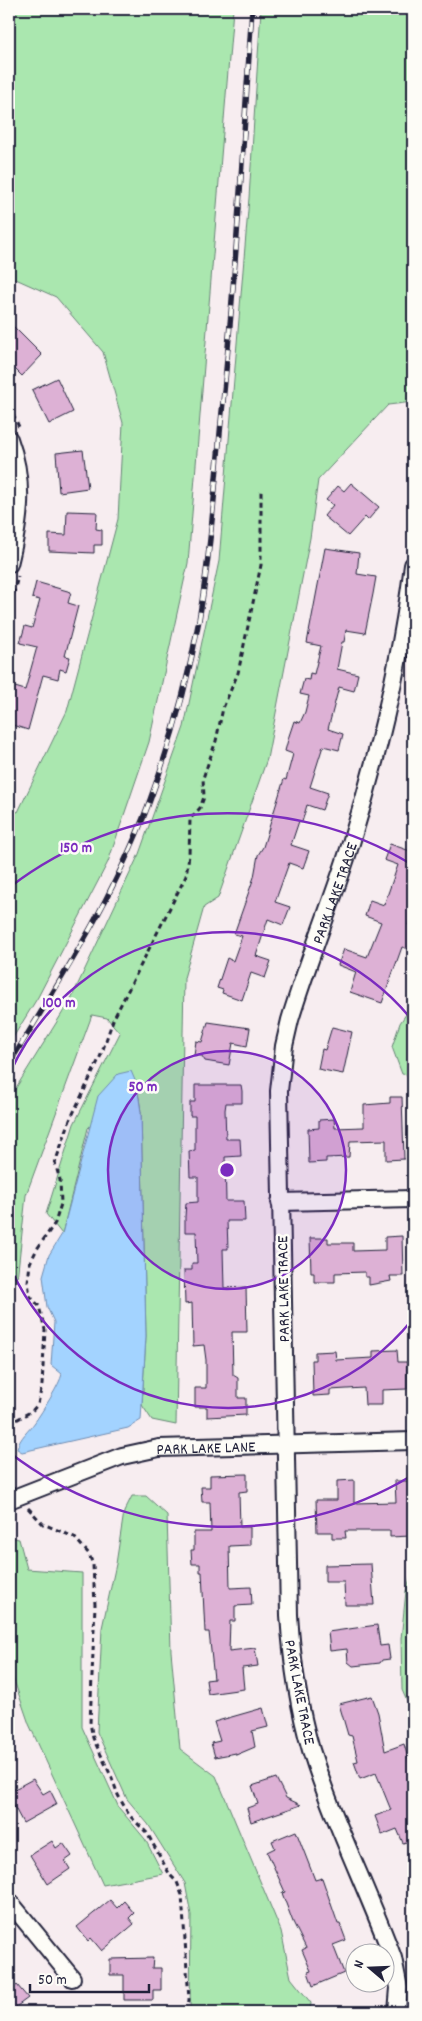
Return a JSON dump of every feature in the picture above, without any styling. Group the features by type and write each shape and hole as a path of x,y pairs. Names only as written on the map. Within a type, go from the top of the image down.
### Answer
{"street":[{"path":"9,439 19,471 21,492 20,515 9,564"},
{"name":"PARK LAKE TRACE","path":"397,2012 399,1988 393,1958 322,1782 299,1699 289,1615 279,1091 284,1046 298,994 350,846 377,753 397,667 413,566"},
{"path":"280,1202 413,1199"},
{"name":"PARK LAKE LANE","path":"14,1498 138,1452 179,1447 413,1441"},
{"path":"9,1901 72,1978"}],"path":[{"path":"9,1424 32,1411 38,1404 42,1385 45,1330 39,1306 30,1296 28,1282 30,1263 36,1249 55,1223 61,1204 60,1180 55,1163 70,1120 101,1055 114,1020 186,876 190,855 190,819 200,808 204,797 203,778 216,741 223,708 238,673 261,565 261,488"},
{"path":"14,1498 37,1520 68,1534 82,1545 93,1565 95,1605 90,1723 93,1738 129,1815 147,1834 164,1861 170,1875 177,1882 182,1895 189,2000 188,2012"}],"green space":[{"path":"9,9 233,9 188,563 149,742 108,862 38,997 9,1044 9,809 18,812 67,711 118,519 123,423 103,352 56,297 9,276"},
{"path":"261,9 413,9 413,402 388,405 318,480 310,538 267,759 218,898 204,907 184,978 176,1425 152,1420 142,1405 146,1336 141,1112 137,1085 88,1128 62,1234 46,1214 74,1124 120,1033 107,1018 92,1015 26,1195 17,1280 9,1284 9,1099 71,999 139,854 184,727 219,561 249,198"},
{"path":"413,1004 413,1076 402,1074 392,1047 400,1023"},
{"path":"132,1496 146,1496 167,1515 171,1651 180,1749 216,1776 281,1931 291,1978 311,2003 310,2012 190,2012 191,1915 185,1883 148,1824 127,1799 97,1732 102,1628 116,1564 124,1512"},
{"path":"9,1537 19,1539 27,1569 82,1573 82,1727 119,1808 145,1839 163,1874 103,1885 29,1724 9,1666"},
{"path":"413,1569 413,1715 402,1690 401,1639 406,1591"}],"water":[{"path":"131,1071 137,1085 141,1112 146,1336 141,1420 128,1428 22,1452 17,1449 20,1441 46,1405 62,1374 51,1365 54,1322 47,1307 43,1276 49,1255 62,1234 98,1096 118,1074"}],"building":[{"path":"9,322 42,355 22,376 9,363"},
{"path":"57,378 73,412 49,424 32,390"},
{"path":"83,450 88,488 59,492 56,453"},
{"path":"351,483 379,507 368,520 365,517 348,536 324,516 333,505 326,500 338,486 344,491"},
{"path":"67,511 97,512 96,529 102,530 102,545 94,545 94,553 49,551 49,534 66,535"},
{"path":"325,548 359,553 357,574 376,577 373,594 365,633 346,630 344,642 342,642 337,669 358,674 354,691 339,687 328,729 343,734 339,750 323,746 310,787 328,793 322,810 307,805 302,822 299,821 291,845 309,851 303,868 289,863 275,902 290,907 283,925 268,919 256,956 271,961 265,978 251,973 242,1000 222,993 223,990 217,988 227,958 233,961 242,936 234,934 254,877 258,855 263,847 284,779 286,780 293,754 285,751 289,736 294,721 300,723 309,696 300,694 304,679 309,680 310,673 314,674 321,646 307,643"},
{"path":"36,582 71,592 68,603 78,606 65,656 70,657 66,671 60,669 58,679 43,675 28,730 9,724 9,696 11,697 15,687 25,690 37,647 20,643 25,626 32,628 40,600 32,598"},
{"path":"390,844 413,852 413,911 408,925 413,927 413,936 408,949 402,947 382,1003 350,992 356,972 338,965 344,949 367,957 381,922 365,916 370,900 384,905 398,865 384,860"},
{"path":"208,1022 250,1028 247,1046 233,1043 229,1065 205,1061 202,1056 194,1055 196,1041 202,1042"},
{"path":"332,1027 352,1032 343,1074 318,1069 322,1049 325,1050"},
{"path":"195,1085 241,1085 242,1091 242,1103 226,1103 226,1139 240,1139 241,1156 225,1157 226,1201 244,1201 245,1221 227,1221 228,1249 223,1249 224,1288 246,1287 247,1332 232,1332 233,1375 238,1378 238,1398 246,1398 246,1415 207,1417 207,1407 195,1407 195,1388 206,1388 206,1360 204,1345 193,1346 192,1303 185,1304 184,1270 192,1270 192,1263 197,1263 196,1232 185,1232 186,1203 198,1202 198,1177 190,1177 189,1151 195,1150 195,1116 190,1116 190,1102 195,1102"},
{"path":"390,1097 402,1097 404,1159 386,1160 386,1140 350,1141 349,1157 326,1158 326,1162 309,1163 308,1129 319,1128 319,1120 334,1119 335,1128 364,1127 364,1105 390,1103"},
{"path":"402,1236 403,1276 390,1276 391,1281 369,1285 369,1277 365,1277 365,1272 335,1273 335,1282 314,1282 314,1273 311,1273 310,1238 328,1238 328,1243 353,1243 353,1251 385,1250 385,1237"},
{"path":"397,1350 398,1362 407,1362 407,1389 382,1390 382,1405 365,1405 364,1388 330,1390 330,1395 313,1396 312,1360 315,1360 315,1352 335,1351 336,1360 373,1358 373,1351"},
{"path":"247,1474 247,1491 239,1492 240,1527 250,1527 250,1545 229,1546 230,1588 251,1587 252,1605 235,1606 235,1621 230,1621 229,1651 255,1648 258,1666 242,1668 244,1689 208,1694 206,1680 214,1679 209,1632 205,1632 202,1572 200,1572 200,1564 192,1564 191,1550 194,1550 194,1532 211,1532 210,1502 202,1502 201,1487 210,1487 210,1475"},
{"path":"354,1480 354,1503 396,1502 395,1481 413,1481 413,1506 410,1506 411,1536 390,1537 390,1531 345,1531 346,1538 332,1538 332,1532 317,1532 316,1500 337,1500 337,1481"},
{"path":"371,1564 374,1605 345,1605 344,1582 325,1582 325,1565"},
{"path":"377,1625 380,1646 388,1645 390,1659 382,1660 380,1663 353,1666 348,1662 347,1649 330,1651 328,1632"},
{"path":"372,1696 378,1713 385,1751 404,1744 413,1776 413,1840 403,1843 397,1829 382,1835 375,1816 391,1810 376,1773 360,1779 354,1762 358,1761 352,1736 348,1735 339,1704"},
{"path":"263,1708 268,1727 252,1731 255,1747 236,1755 236,1753 215,1757 211,1743 220,1741 214,1722"},
{"path":"276,1778 286,1798 301,1805 251,1822 247,1808 258,1804 252,1786"},
{"path":"33,1779 43,1794 50,1790 57,1804 23,1823 9,1797 9,1792"},
{"path":"296,1831 315,1880 322,1878 338,1924 340,1924 346,1940 333,1945 344,1973 313,1986 308,1972 311,1971 302,1950 306,1948 293,1922 282,1893 285,1892 267,1852 275,1848 272,1841"},
{"path":"52,1841 56,1848 63,1843 72,1856 65,1861 70,1869 48,1884 30,1855"},
{"path":"110,1900 117,1908 124,1901 134,1913 129,1918 134,1924 102,1951 91,1938 88,1941 77,1927"},
{"path":"153,1958 152,1968 161,1968 161,1990 153,1990 153,2000 124,2000 124,1975 110,1975 110,1959"},
{"path":"17,1985 28,1998 9,2012 9,1992"}],"railway":[{"path":"9,1064 71,963 125,860 162,766 175,725 191,662 203,596 226,371 235,268 252,9"}]}
